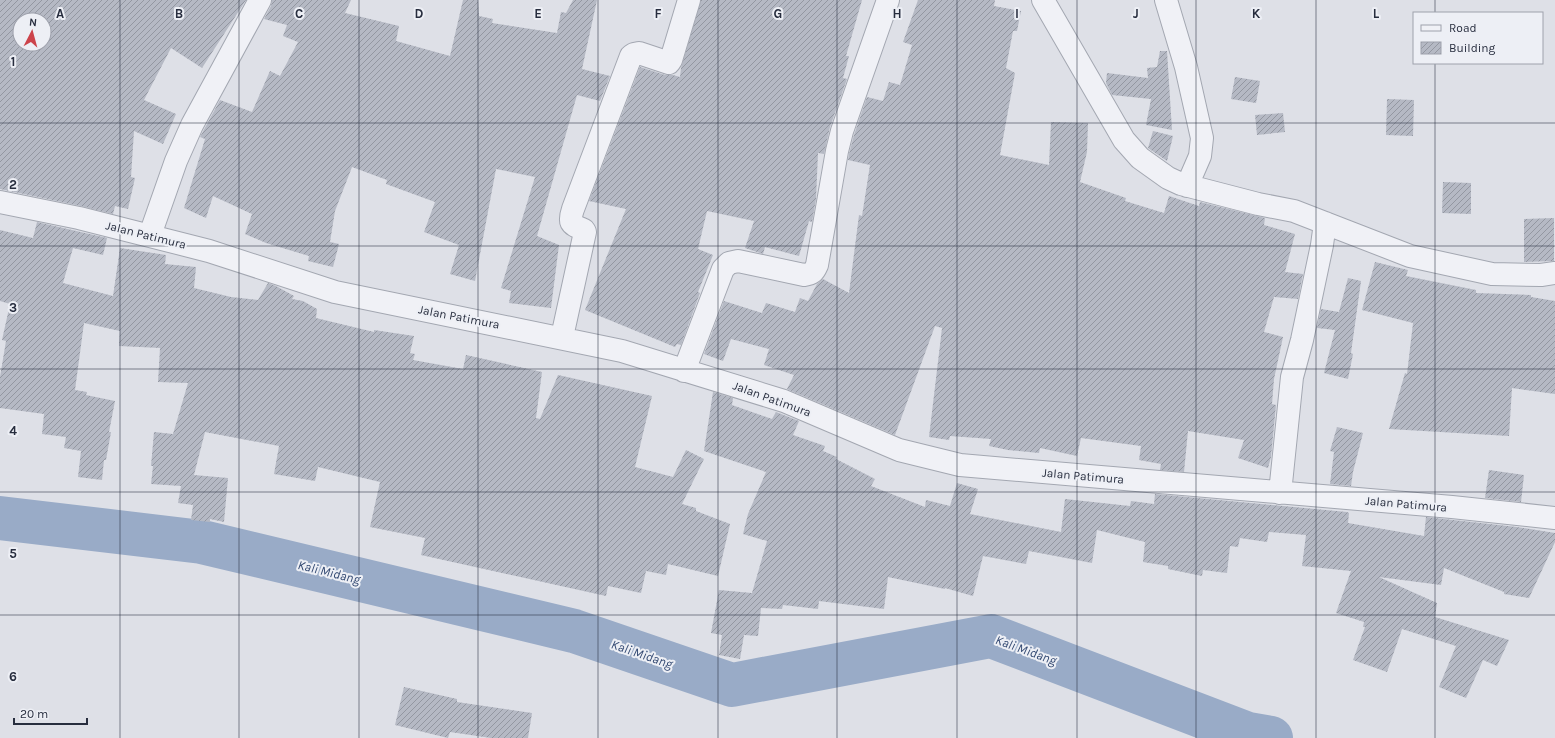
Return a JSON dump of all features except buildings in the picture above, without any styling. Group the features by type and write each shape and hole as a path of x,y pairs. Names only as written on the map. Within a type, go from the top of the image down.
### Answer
{"street":[{"path":"150,235 173,168 192,125 260,0"},
{"path":"562,338 585,232 584,230 573,225 570,219 576,202 631,56 639,53 669,63 689,0"},
{"path":"684,370 724,269 729,263 738,261 802,275 808,275 814,272 842,131 888,0"},
{"path":"1043,0 1124,140 1140,158 1168,178 1187,186 1258,204 1282,208 1324,231 1427,261 1492,274 1555,273"},
{"path":"1166,0 1186,67 1202,138 1200,156 1187,186"},
{"name":"Jalan Patimura","path":"0,202 80,218 150,235 209,251 335,292 622,351 784,401 898,450 960,465 1452,507 1555,518"},
{"path":"1280,493 1292,377 1302,340 1324,231"}],"waterway":[{"name":"Kali Midang","path":"0,518 202,542 574,631 732,685 991,636 1248,734 1271,738"}]}
